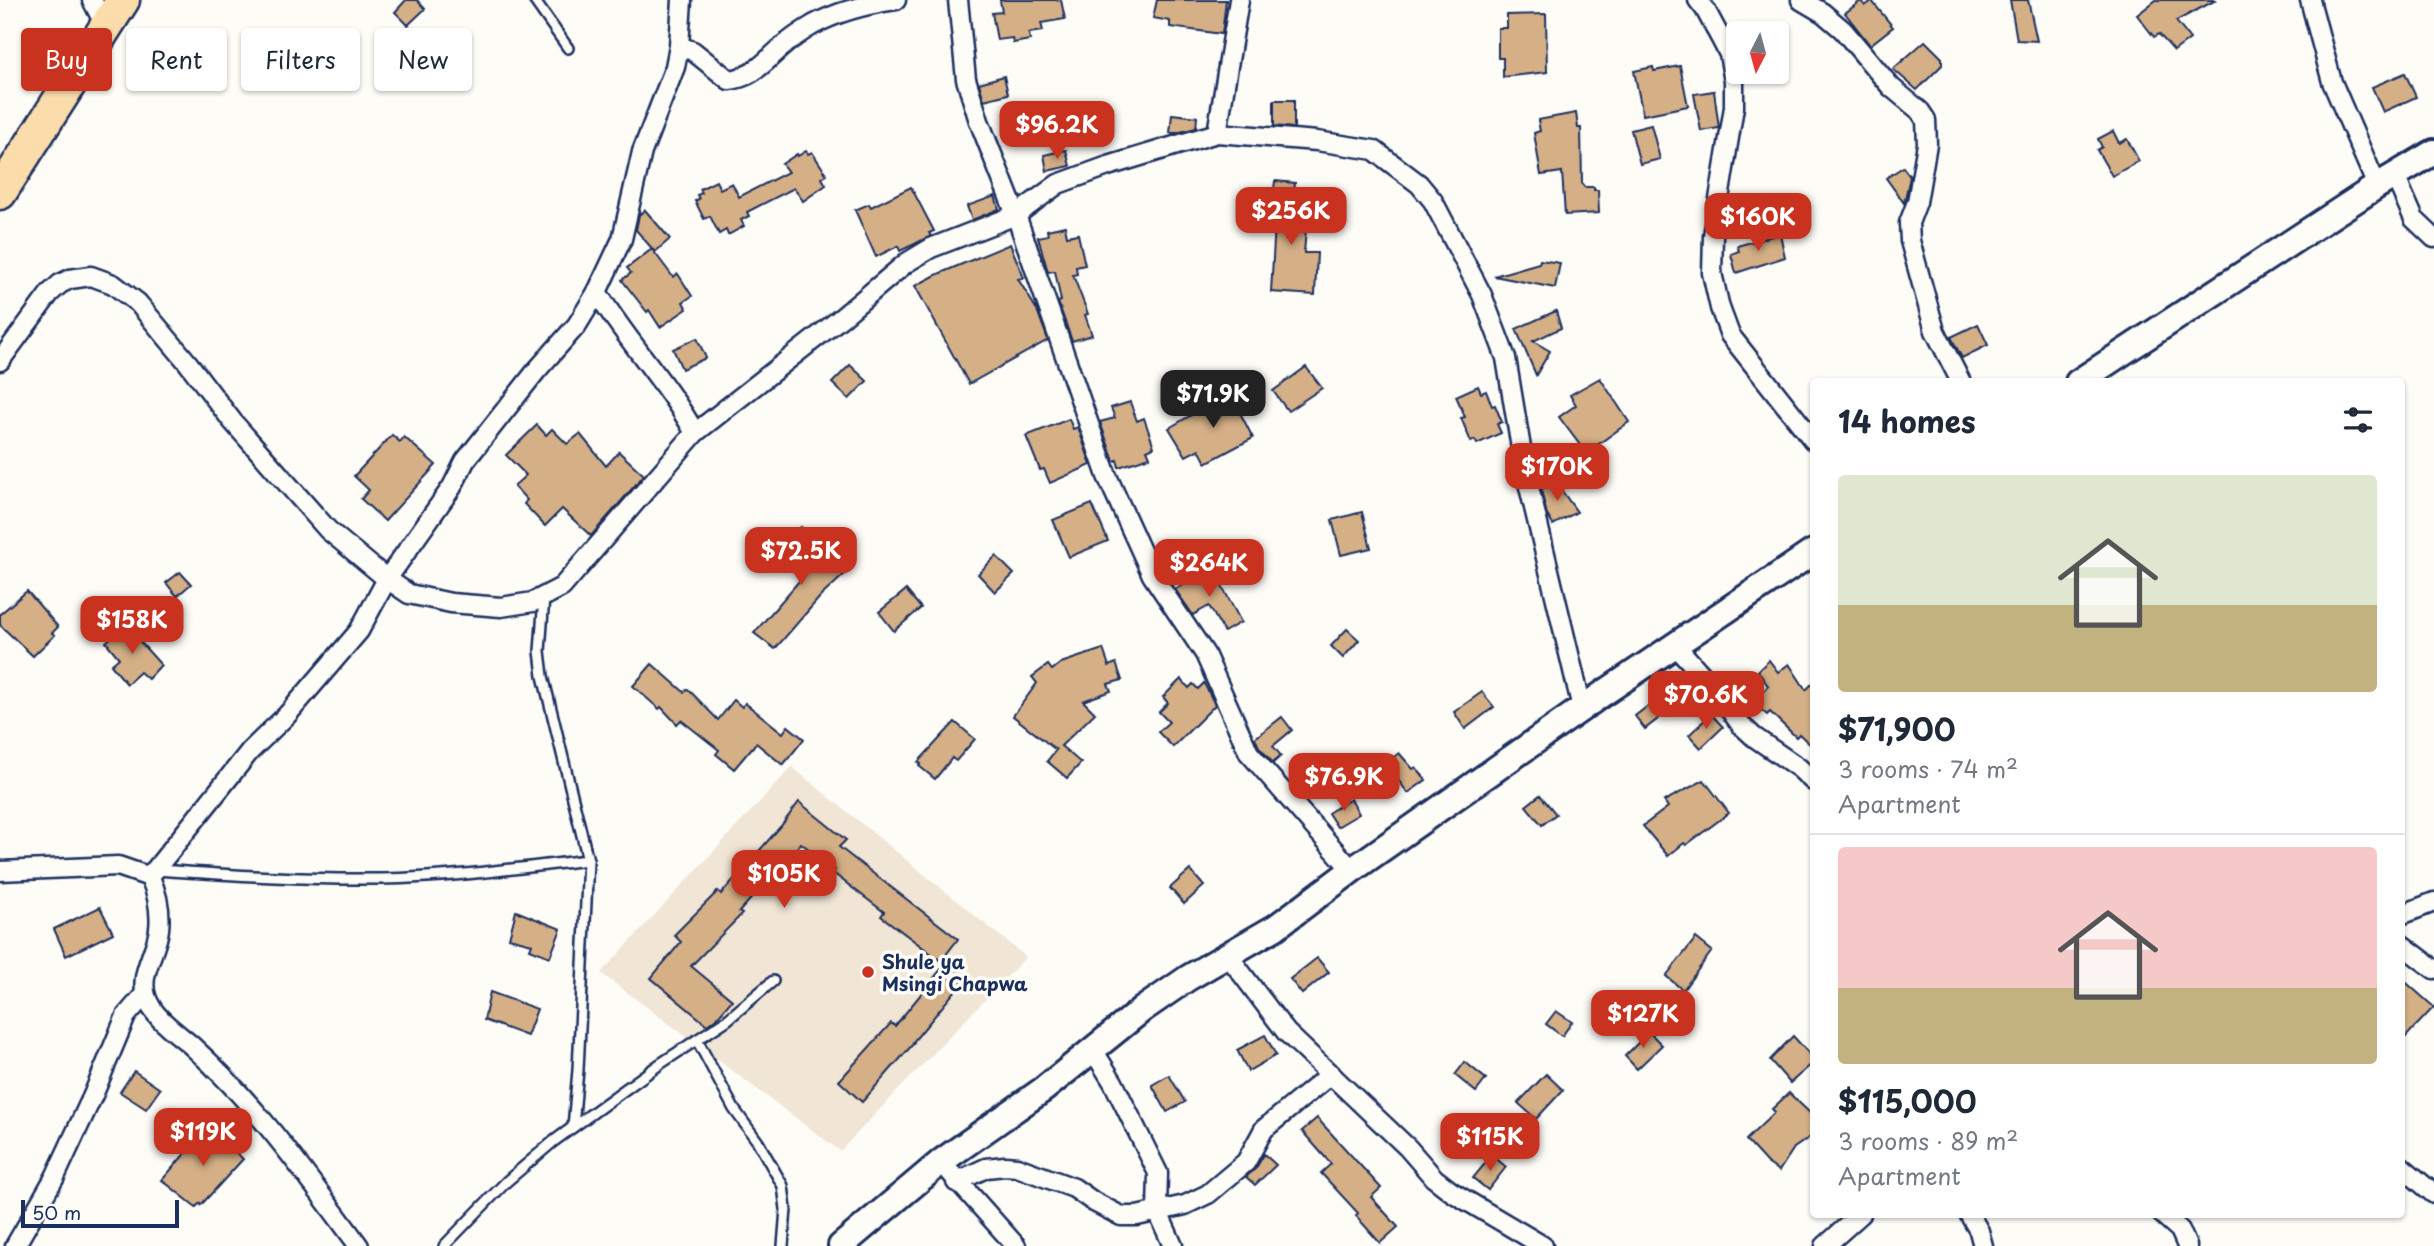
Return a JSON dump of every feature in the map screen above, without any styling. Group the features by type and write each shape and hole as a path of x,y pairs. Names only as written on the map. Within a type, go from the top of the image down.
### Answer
{"highway":[{"path":"0,193 99,13 123,0"}],"street":[{"path":"151,873 250,751 287,715 359,631 387,579 452,487 465,461 529,379 577,325 597,292 622,239 642,152 675,67 682,0"},
{"path":"679,46 693,51 729,80 742,79 814,25 856,8 895,0"},
{"path":"958,0 966,79 979,121 1016,215 1107,476 1152,575 1205,654 1249,753 1352,870"},
{"path":"1217,133 1239,0"},
{"path":"1698,0 1728,54 1734,81 1734,107 1713,236 1712,273 1720,308 1730,335 1810,436"},
{"path":"1801,0 1823,13 1843,30 1883,78 1920,111 1926,120 1927,144 1917,202 1909,223 1910,241 1935,331 1959,378"},
{"path":"2310,0 2332,82 2386,181 2414,219 2434,238"},
{"path":"0,361 50,293 60,284 70,279 90,276 113,284 138,303 233,422 327,530 409,594 451,603 501,607 533,602 562,587 695,433 906,263 931,248 1016,215 1058,184 1217,133 1317,141 1374,150 1419,184 1433,201 1482,295 1506,358 1524,466 1582,708"},
{"path":"2084,378 2434,152"},
{"path":"597,292 615,322 684,414 695,433"},
{"path":"841,1246 942,1161 1044,1089 1143,1009 1227,954 1276,927 1352,870 1582,708 1810,554"},
{"path":"1676,646 1754,737 1810,778"},
{"path":"0,871 118,866 151,873"},
{"path":"151,873 156,890 159,930 145,974 145,995 152,1008 248,1101 359,1246"},
{"path":"2405,913 2434,902"},
{"path":"2405,947 2434,970"},
{"path":"1227,954 1286,1032 1408,1148 1434,1178 1452,1192 1543,1246"},
{"path":"15,1246 55,1177 126,1016 145,995"},
{"path":"1093,1050 1113,1082 1158,1173 1157,1210 1173,1246"},
{"path":"956,1182 986,1168 1017,1167 1074,1188 1121,1216 1137,1216 1185,1205 1208,1194 1246,1162 1264,1129 1331,1074"},
{"path":"942,1161 956,1182 1016,1246"},
{"path":"2405,1169 2434,1194"},
{"path":"1825,1246 1856,1218"},
{"path":"1971,1218 1983,1246"},
{"path":"2166,1218 2180,1230 2187,1246"}],"lane":[{"path":"534,0 568,48"},
{"path":"544,597 540,651 543,676 588,860 573,1127"},
{"path":"151,873 383,879 588,860"},
{"path":"444,1246 507,1181 573,1127 727,1020 773,981"},
{"path":"697,1040 734,1109 758,1142 783,1186 786,1209 783,1246"}],"shaded area":[{"path":"792,767 1026,957 840,1151 601,973"}],"building":[{"path":"406,0 417,0 425,9 408,25 395,12"},
{"path":"1000,0 1061,0 1065,19 1041,23 1043,31 1029,33 1030,40 1013,43 1012,38 997,40 992,13 1002,12"},
{"path":"1157,0 1226,0 1222,34 1170,27 1170,21 1153,18"},
{"path":"2010,0 2028,0 2037,41 2017,40"},
{"path":"2156,0 2216,0 2176,21 2190,39 2174,51 2159,34 2154,37 2137,15"},
{"path":"1861,1 1865,6 1872,1 1893,27 1870,45 1845,13"},
{"path":"1546,14 1547,72 1503,77 1503,58 1498,58 1498,28 1507,28 1507,15"},
{"path":"1925,41 1942,58 1942,65 1917,90 1893,69"},
{"path":"1680,66 1688,106 1643,115 1634,71 1653,67 1654,71"},
{"path":"2405,73 2416,97 2383,112 2372,87"},
{"path":"1004,76 1008,94 984,100 979,83"},
{"path":"1714,91 1719,128 1701,131 1694,94"},
{"path":"1274,100 1294,100 1294,128 1274,126"},
{"path":"1576,113 1578,128 1581,128 1582,183 1584,187 1598,190 1599,213 1565,215 1562,172 1541,175 1534,133 1540,131 1538,120"},
{"path":"1172,114 1197,117 1196,128 1170,133"},
{"path":"1651,125 1660,159 1640,164 1631,130"},
{"path":"2113,131 2119,143 2127,139 2139,161 2112,176 2097,150 2102,147 2098,139"},
{"path":"1066,150 1070,166 1047,171 1044,155"},
{"path":"806,151 808,154 812,152 827,175 822,178 826,185 803,201 794,188 747,212 749,216 741,220 744,226 728,235 726,230 719,234 710,216 704,219 695,201 699,199 697,195 702,193 700,189 716,181 720,189 732,183 739,197 788,172 782,164"},
{"path":"1903,167 1910,177 1904,203 1886,178"},
{"path":"1275,181 1295,183 1292,215 1307,217 1304,253 1317,253 1315,295 1271,292"},
{"path":"911,187 934,231 929,233 931,236 900,251 898,246 876,257 855,210 869,204 871,207"},
{"path":"995,196 999,209 972,220 967,206"},
{"path":"645,210 670,239 655,252 636,230 639,215"},
{"path":"1065,226 1067,236 1078,234 1085,265 1076,267 1077,274 1073,275 1088,314 1085,315 1092,335 1072,341 1058,302 1061,301 1055,271 1048,272 1038,237 1048,235 1047,230"},
{"path":"1780,234 1785,257 1736,273 1731,254 1739,251 1737,246"},
{"path":"1010,244 1024,278 1018,279 1037,310 1048,340 969,384 915,286"},
{"path":"652,249 673,277 678,274 692,296 683,302 687,309 660,327 649,310 647,312 622,280 631,273 627,268"},
{"path":"1540,260 1560,263 1555,288 1494,276 1539,263"},
{"path":"1556,311 1561,328 1533,341 1550,351 1536,375 1516,329"},
{"path":"1978,324 1988,345 1962,358 1951,337"},
{"path":"697,338 706,358 682,369 673,349"},
{"path":"850,365 867,381 849,399 832,383"},
{"path":"1306,367 1322,388 1288,411 1273,391"},
{"path":"1600,378 1629,422 1586,453 1559,417 1576,405 1570,395"},
{"path":"1478,386 1481,393 1486,391 1502,422 1497,424 1501,433 1477,444 1475,440 1471,442 1456,396"},
{"path":"1231,395 1253,438 1206,463 1199,449 1186,456 1169,428"},
{"path":"1130,402 1137,421 1144,418 1154,447 1147,450 1150,457 1119,467 1117,460 1114,461 1100,422 1115,418 1111,408"},
{"path":"1069,419 1073,429 1078,427 1091,465 1050,483 1044,469 1040,470 1026,436"},
{"path":"537,425 546,435 552,429 567,444 580,434 606,466 619,452 644,475 591,536 562,509 545,526 524,504 527,500 514,486 526,475 506,455"},
{"path":"392,435 400,442 404,437 436,465 385,521 361,499 369,490 354,476"},
{"path":"1554,480 1577,512 1553,525 1547,515 1541,490"},
{"path":"1092,504 1108,541 1069,557 1053,520"},
{"path":"1362,512 1371,548 1341,555 1332,520"},
{"path":"801,527 846,573 820,597 775,649 754,633 806,573 781,546"},
{"path":"996,556 1014,574 995,592 978,574"},
{"path":"1213,569 1241,622 1224,632 1209,606 1193,615 1175,589"},
{"path":"180,572 191,584 177,596 166,583"},
{"path":"906,590 921,608 894,631 879,612"},
{"path":"27,591 58,627 52,633 55,635 33,656 0,625 0,614"},
{"path":"125,625 161,665 148,679 140,672 127,684 111,665 119,658 106,642"},
{"path":"1347,629 1359,640 1343,658 1331,646"},
{"path":"1103,649 1109,666 1116,663 1122,680 1108,684 1111,691 1083,701 1095,713 1061,746 1081,763 1067,778 1047,761 1056,750 1013,716 1037,683 1032,677 1048,665 1052,670 1061,663"},
{"path":"1769,660 1778,672 1789,664 1806,690 1810,686 1810,744 1799,734 1796,737 1770,712 1767,715 1753,703 1768,686 1758,671"},
{"path":"652,664 684,692 688,689 718,720 734,700 742,707 745,703 783,733 788,726 804,739 783,765 756,743 734,769 716,754 719,750 681,720 677,724 661,707 659,709 633,686"},
{"path":"1181,679 1189,688 1193,684 1198,689 1204,683 1215,705 1173,747 1158,732 1169,722 1159,712 1168,703 1163,697"},
{"path":"1482,692 1494,707 1465,729 1454,712"},
{"path":"1657,699 1667,712 1645,729 1635,716"},
{"path":"1711,714 1723,727 1701,748 1689,735"},
{"path":"1282,717 1292,730 1273,746 1281,756 1273,763 1255,738"},
{"path":"955,722 975,739 956,761 952,758 935,779 919,766 921,764 918,762"},
{"path":"1399,753 1413,769 1416,767 1426,780 1408,793 1386,764"},
{"path":"1704,780 1729,813 1668,856 1643,826 1668,807 1664,801"},
{"path":"1540,795 1556,814 1542,825 1526,806"},
{"path":"1351,799 1359,814 1337,827 1328,813"},
{"path":"799,802 846,840 839,847 958,939 941,961 881,916 884,912 833,873 835,870 801,843 739,912 742,914 691,966 732,1000 716,1019 707,1025 651,978 681,942 674,935 718,891 721,894"},
{"path":"1190,870 1204,886 1184,904 1170,888"},
{"path":"100,907 113,933 66,956 54,929"},
{"path":"516,911 561,929 550,957 530,949 532,944 509,938"},
{"path":"1696,938 1712,951 1683,990 1666,976"},
{"path":"1317,958 1329,972 1302,994 1290,979"},
{"path":"947,962 966,978 862,1102 839,1081 891,1023 895,1026"},
{"path":"2405,982 2434,1007 2405,1038"},
{"path":"490,992 537,1009 527,1036 484,1020"},
{"path":"1556,1011 1572,1022 1562,1036 1546,1024"},
{"path":"1649,1032 1662,1045 1637,1069 1625,1056"},
{"path":"1265,1035 1276,1055 1248,1071 1237,1050"},
{"path":"1793,1036 1810,1055 1810,1066 1790,1083 1770,1060"},
{"path":"1465,1062 1486,1079 1476,1092 1455,1075"},
{"path":"134,1071 160,1089 146,1109 120,1092"},
{"path":"1546,1074 1563,1090 1536,1119 1518,1103"},
{"path":"1169,1075 1185,1102 1167,1112 1152,1085"},
{"path":"1789,1093 1810,1113 1810,1137 1794,1148 1779,1171 1767,1163 1746,1140 1775,1112 1772,1109"},
{"path":"1317,1118 1381,1188 1371,1197 1398,1227 1380,1243 1356,1216 1358,1213 1321,1173 1331,1164 1302,1131"},
{"path":"208,1127 243,1159 201,1205 200,1203 196,1207 162,1180"},
{"path":"1264,1154 1276,1165 1255,1185 1246,1177 1256,1168"},
{"path":"1492,1155 1506,1167 1488,1190 1473,1178"}],"place":[{"name":"Shule ya Msingi Chapwa","path":"868,972"}]}
